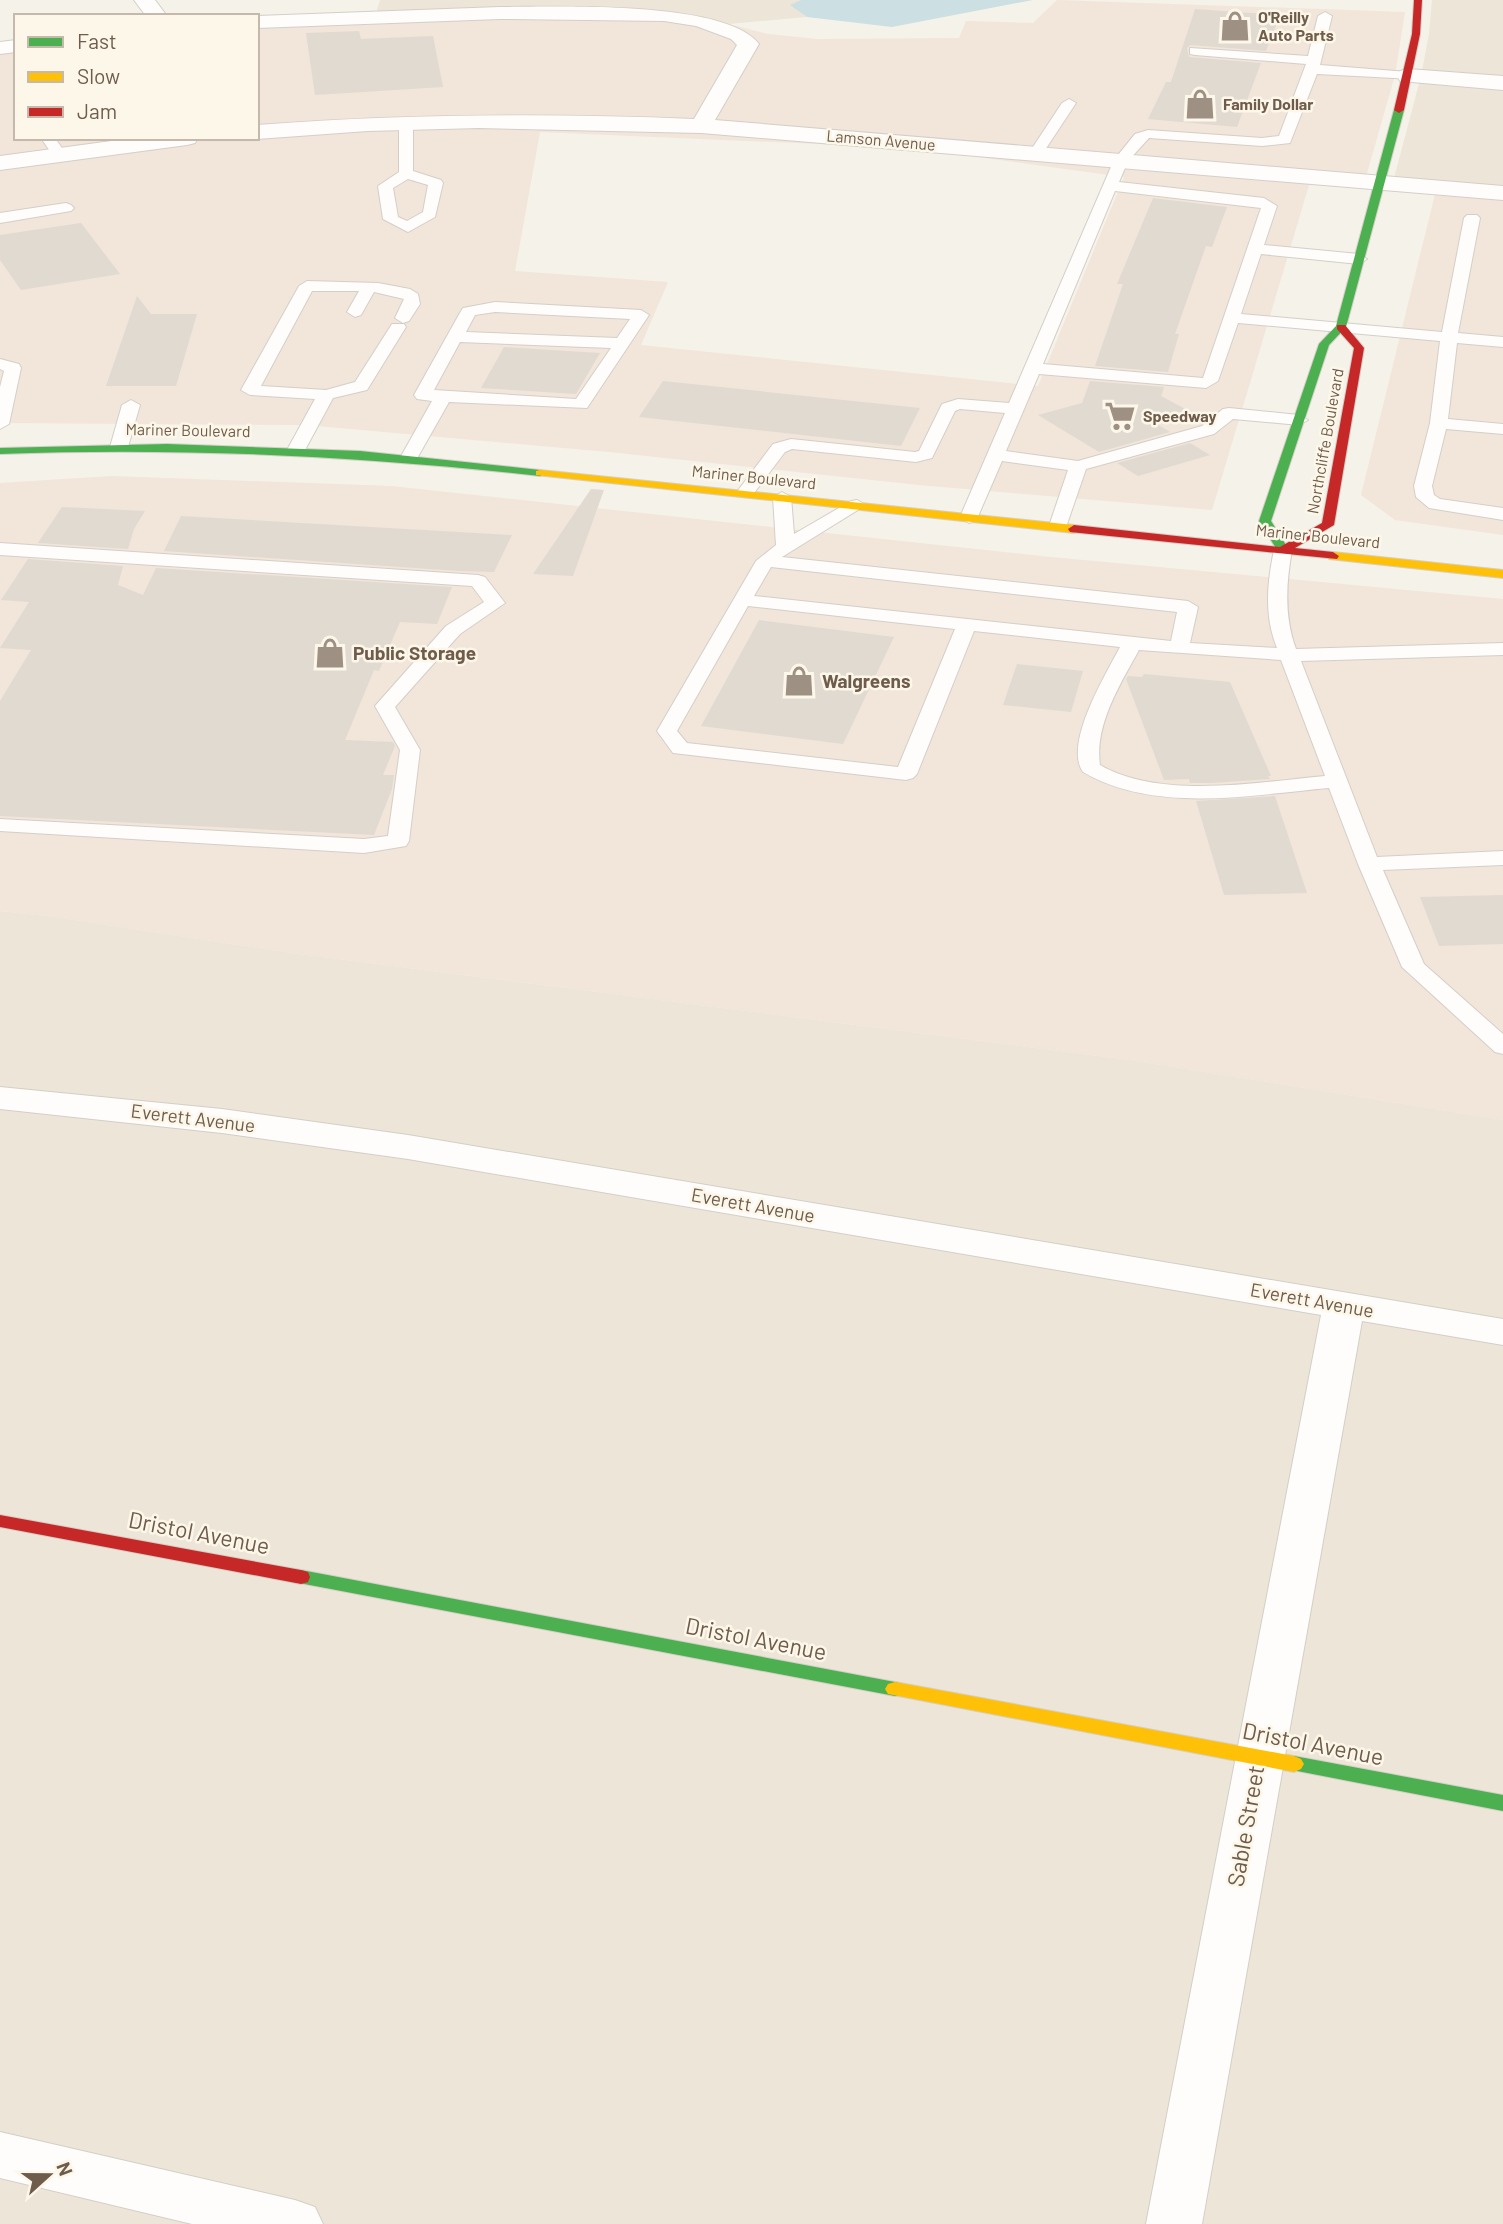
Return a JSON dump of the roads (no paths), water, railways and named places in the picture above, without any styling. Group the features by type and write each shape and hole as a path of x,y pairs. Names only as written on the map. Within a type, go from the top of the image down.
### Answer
{"main road":[{"name":"Northcliffe Boulevard","path":"1341,327 1359,348 1328,525 1283,550 1265,521 1324,344 1341,327 1408,76 1416,34 1418,0"},
{"name":"Mariner Boulevard","path":"0,451 119,447 296,450 409,458 1503,574"},
{"name":"Dristol Avenue","path":"0,1521 1503,1803"}],"street":[{"path":"144,0 155,14"},
{"path":"259,22 500,13 664,15 700,20 738,35 748,44 701,126"},
{"path":"1408,76 1503,83"},
{"name":"Lamson Avenue","path":"259,132 406,123 541,121 701,126 1503,193"},
{"path":"0,163 54,146 154,140"},
{"name":"Everett Avenue","path":"0,1098 222,1121 408,1147 1503,1332"},
{"name":"Sable Street","path":"1174,2224 1258,1757 1344,1305"},
{"path":"0,2155 295,2224"}],"lane":[{"path":"970,517 1121,160 1139,137 1148,134 1262,142 1285,140 1313,65 1325,16"},
{"path":"1195,51 1408,76"},
{"path":"1036,153 1069,103"},
{"path":"406,123 406,174"},
{"path":"1033,369 1200,384 1210,380 1269,206 1259,201 1111,186"},
{"path":"0,218 66,208"},
{"path":"1472,218 1449,337 1437,430 1423,486 1425,497 1435,504 1503,514"},
{"path":"1254,248 1359,259"},
{"path":"307,286 368,289 408,293 412,297 412,304 361,386 326,395 250,390 307,286"},
{"path":"355,312 368,289"},
{"path":"495,307 640,315 621,343 581,404 424,396 469,311 495,307"},
{"path":"1231,318 1503,342"},
{"path":"456,337 621,343"},
{"path":"0,364 13,368 1,419"},
{"path":"305,394 316,376"},
{"path":"296,450 326,395"},
{"path":"409,458 443,397"},
{"path":"745,494 779,447 791,444 916,457 926,453 948,408 958,404 1016,409"},
{"path":"119,447 131,405"},
{"path":"996,455 1078,466 1208,430 1229,413 1299,420"},
{"path":"1437,430 1503,429"},
{"path":"1437,430 1503,444"},
{"path":"1058,526 1078,466"},
{"path":"782,497 785,545"},
{"path":"857,505 805,537 785,545 765,561 667,731 680,749 906,774 967,625"},
{"path":"0,550 478,581 495,603 453,630 385,706 410,750 398,841 364,846 0,825"},
{"path":"1283,550 1277,579 1279,629 1369,864 1414,967 1503,1047"},
{"path":"765,561 1188,607 1179,648"},
{"path":"742,600 1179,648 1289,655 1503,649"},
{"path":"1132,644 1103,697 1088,749 1090,768 1098,775 1109,782 1129,787 1172,791 1338,781"},
{"path":"1369,864 1503,858"}],"place":[{"name":"O'Reilly Auto Parts","path":"1235,26"},
{"name":"Family Dollar","path":"1200,104"},
{"name":"Speedway","path":"1120,416"},
{"name":"Public Storage","path":"330,653"},
{"name":"Walgreens","path":"799,681"}]}
